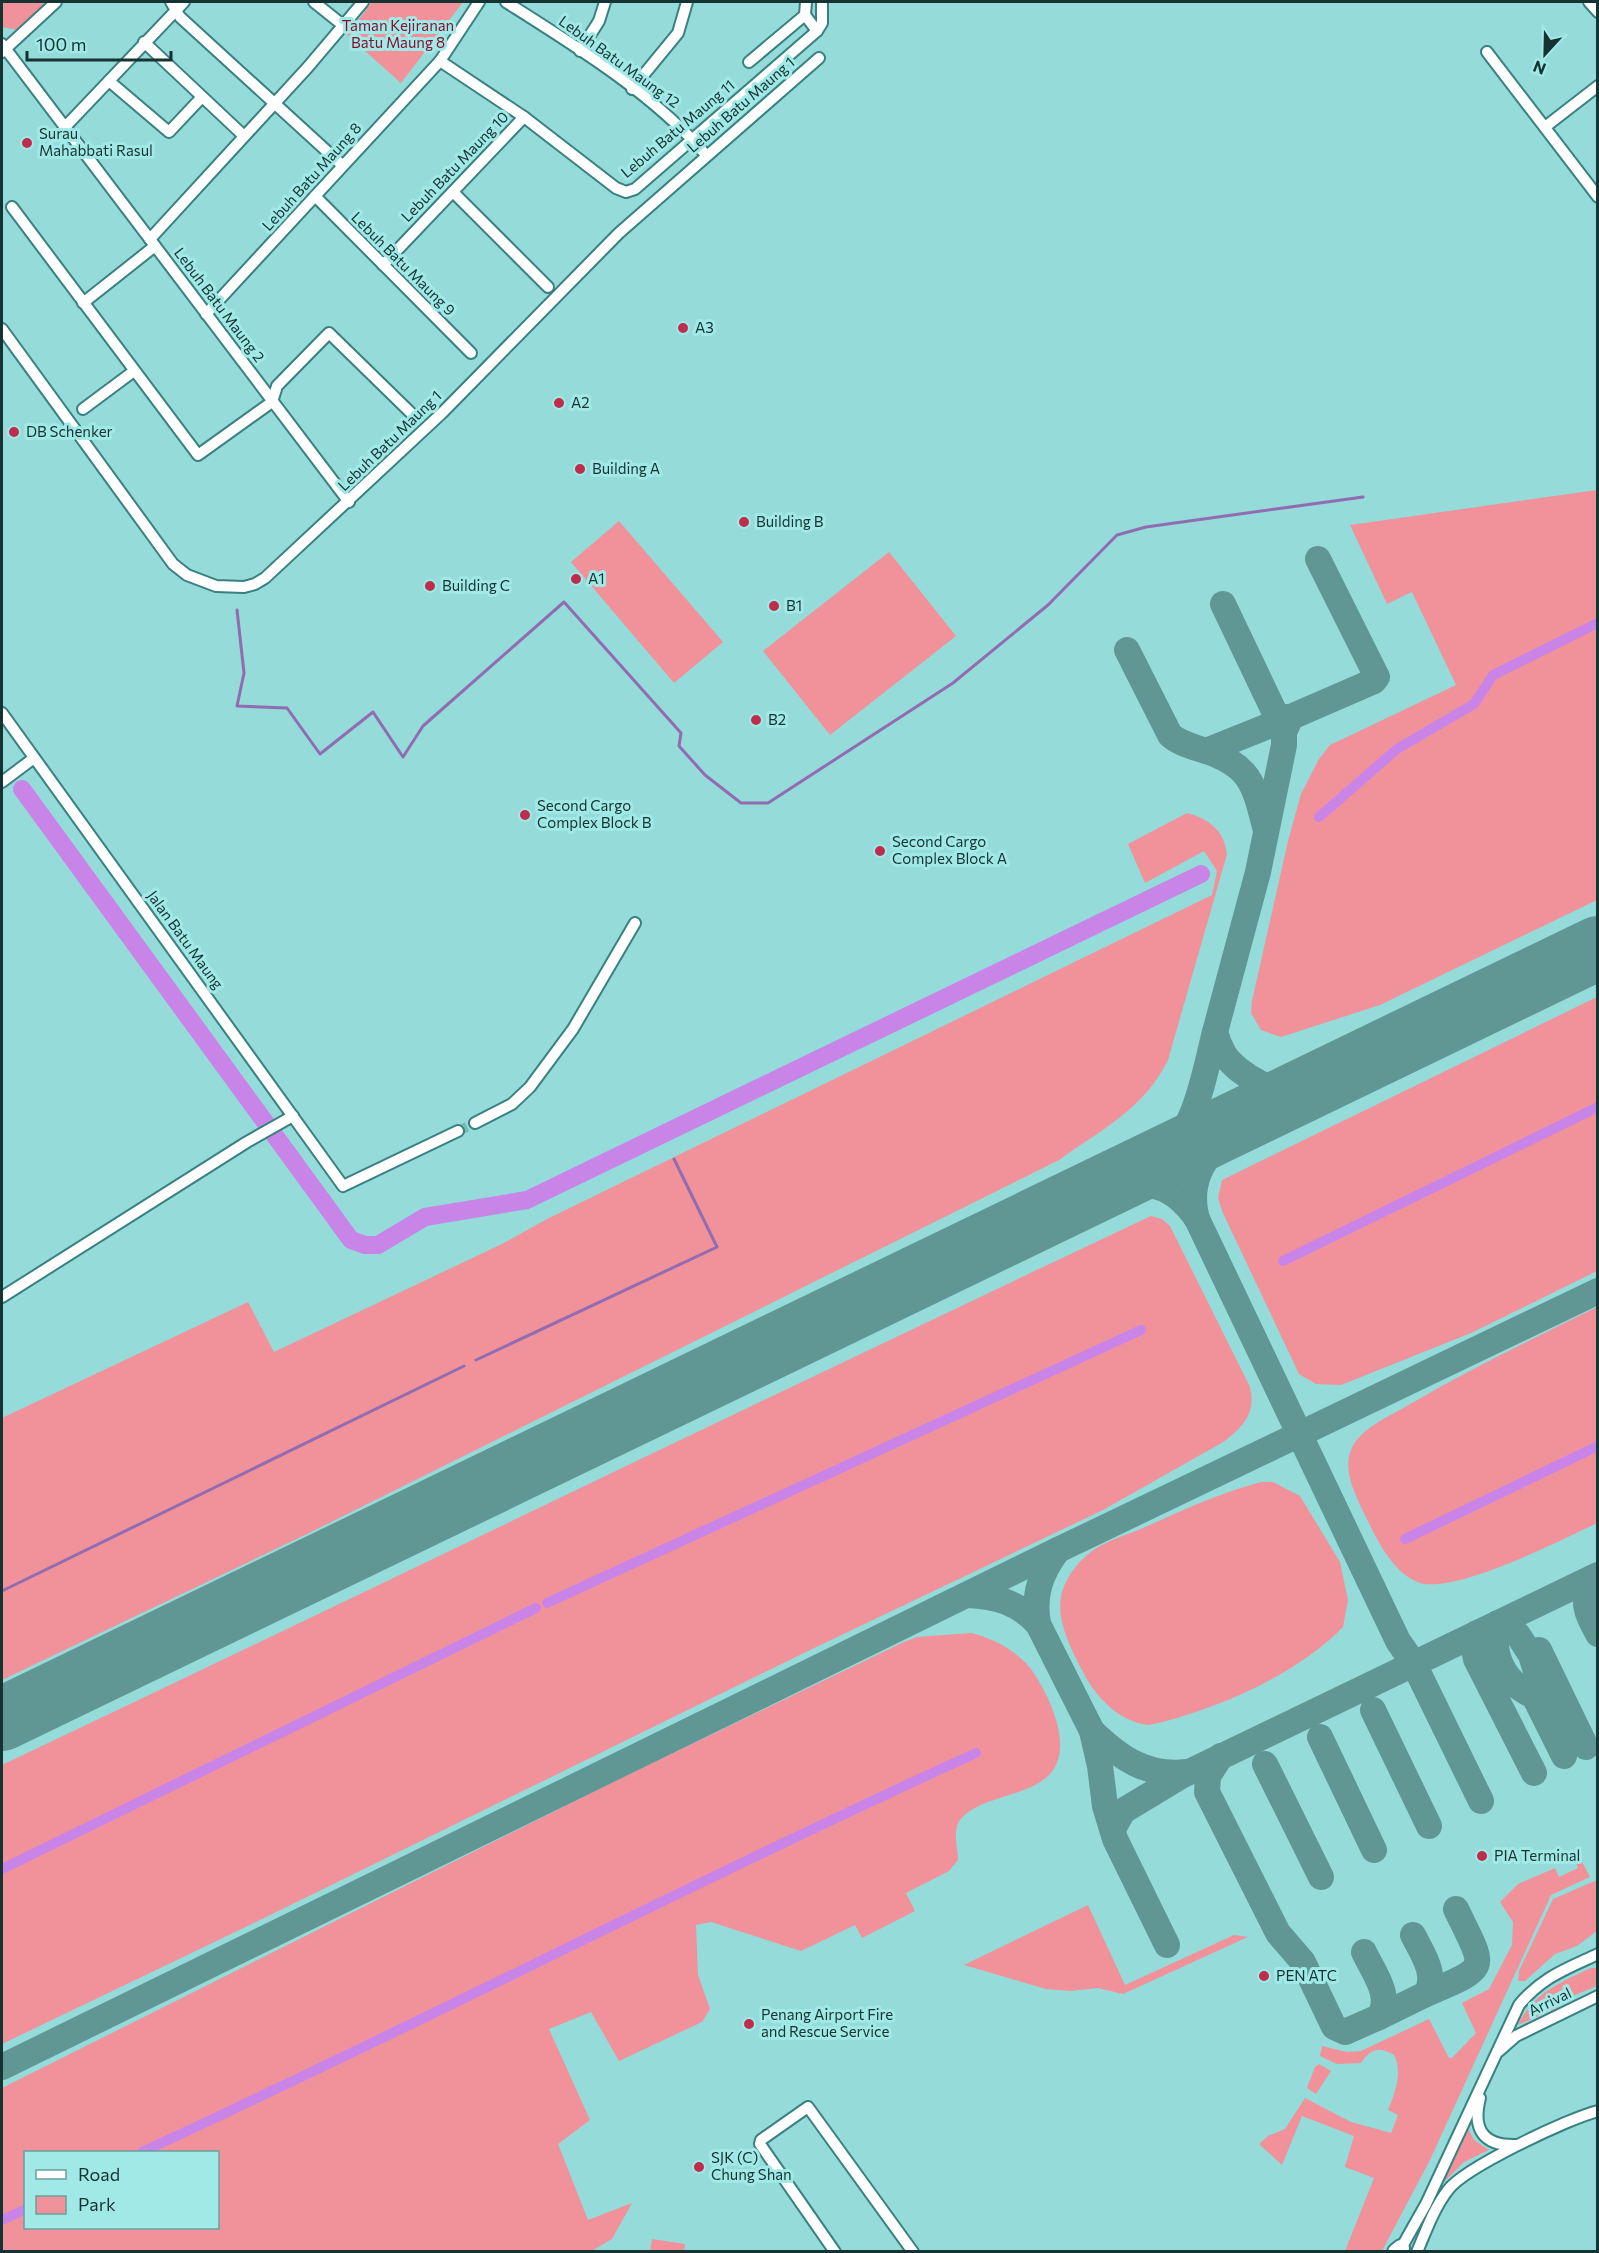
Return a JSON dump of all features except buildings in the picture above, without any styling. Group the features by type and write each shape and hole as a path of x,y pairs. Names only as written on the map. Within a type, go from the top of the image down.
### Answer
{"street":[{"path":"3,48 56,2"},
{"path":"66,126 144,42 173,6 184,2"},
{"path":"314,2 344,26"},
{"path":"83,303 152,242 363,2"},
{"path":"440,60 478,2"},
{"name":"Lebuh Batu Maung 12","path":"506,2 632,89 691,137 706,155"},
{"path":"580,51 599,21 605,2"},
{"path":"632,89 678,33 687,2"},
{"path":"806,2 805,15 817,31 822,23 822,2"},
{"path":"1589,2 1598,12"},
{"path":"173,6 342,165"},
{"path":"749,62 805,15"},
{"name":"Lebuh Batu Maung 11","path":"440,60 524,117 616,188 626,192 635,189 691,137 817,31"},
{"path":"144,42 244,136"},
{"name":"Lebuh Batu Maung 2","path":"3,48 66,126 349,502"},
{"path":"1486,52 1598,197"},
{"name":"Lebuh Batu Maung 1","path":"2,329 160,548 187,575 216,586 255,584 349,502 442,413 619,233 819,57"},
{"name":"Lebuh Batu Maung 8","path":"206,314 440,60"},
{"path":"109,81 169,132 202,97"},
{"path":"1545,128 1598,86"},
{"name":"Lebuh Batu Maung 10","path":"383,265 524,117"},
{"path":"453,192 548,287"},
{"name":"Lebuh Batu Maung 9","path":"315,196 471,353"},
{"path":"12,207 198,455 272,402 277,386 329,333 412,414"},
{"path":"83,409 134,370"},
{"name":"Jalan Batu Maung","path":"2,713 343,1186 458,1131"},
{"path":"2,782 34,758"},
{"path":"475,1123 512,1104 530,1087 573,1029 635,923"},
{"path":"2,1297 292,1116"},
{"path":"1404,2251 1495,2055 1512,2033 1519,2005 1534,1987 1549,1977 1598,1954"},
{"name":"Arrival","path":"1512,2033 1598,1996"},
{"path":"1485,2077 1476,2116 1477,2125 1493,2143 1522,2145"},
{"path":"835,2252 760,2144 763,2139 808,2108 913,2252"},
{"path":"1404,2251 1448,2189 1461,2176 1573,2120 1598,2111"}],"green space":[{"path":"2,2 46,2 17,30 2,27"},
{"name":"Taman Kejiranan Batu Maung 8","path":"372,2 463,2 401,83 347,35"},
{"path":"1597,490 1597,900 1380,1005 1281,1037 1261,1030 1251,1013 1252,1001 1288,841 1301,794 1319,759 1330,745 1456,685 1412,592 1387,604 1350,525"},
{"path":"619,521 723,642 674,683 571,562"},
{"path":"889,552 956,636 830,735 763,651"},
{"path":"1187,813 1209,822 1219,832 1227,854 1168,1060 1147,1092 1106,1128 1059,1160 309,1533 2,1680 2,1418 248,1302 274,1352 504,1243 547,1219 1212,895 1217,871 1204,851 1145,883 1128,844"},
{"path":"1597,997 1597,1271 1471,1333 1341,1385 1316,1384 1299,1374 1222,1211 1218,1198 1222,1180"},
{"path":"1151,1216 1162,1219 1170,1226 1250,1387 1250,1412 1238,1430 1225,1441 1103,1510 808,1651 2,2044 2,1765"},
{"path":"1597,1307 1597,1523 1533,1553 1478,1575 1452,1582 1431,1584 1415,1581 1406,1575 1397,1568 1383,1550 1355,1492 1348,1466 1351,1449 1356,1441 1375,1424 1435,1390"},
{"path":"1261,1482 1273,1482 1300,1496 1340,1562 1348,1600 1343,1627 1302,1661 1253,1689 1200,1711 1149,1725 1128,1719 1109,1706 1094,1690 1065,1632 1060,1602 1064,1586 1071,1573 1085,1557 1106,1543 1215,1497"},
{"path":"971,1633 1011,1650 1030,1668 1051,1705 1059,1735 1060,1749 1057,1763 1041,1782 979,1806 960,1820 956,1834 958,1860 949,1871 906,1893 915,1911 862,1938 855,1925 801,1951 711,1922 696,1925 698,1975 710,2009 702,2022 619,2061 591,2012 549,2029 590,2120 558,2144 588,2220 632,2203 612,2239 590,2252 2,2251 2,2088 615,1781 917,1637"},
{"path":"1580,1858 1590,1877 1551,1895 1430,2160 1382,2251 1345,2251 1374,2178 1345,2167 1354,2136 1302,2116 1282,2165 1259,2144 1268,2136 1285,2129 1305,2098 1351,2122 1391,2133 1398,2115 1388,2110 1398,2075 1394,2055 1383,2050 1374,2050 1361,2063 1337,2064 1320,2056 1322,2046 1347,2052 1361,2051 1429,2019 1449,2058 1452,2058 1476,2033 1462,2003 1489,1989 1512,1945 1513,1922 1500,1902 1518,1884 1555,1868 1559,1877 1578,1868 1575,1860"},
{"path":"1597,1880 1597,1931 1577,1946 1555,1954 1525,1981 1518,1981 1519,1971 1553,1899"},
{"path":"1088,1905 1125,1985 1234,1935 1248,1937 1123,1994 1098,1988 1070,1991 1046,1989 964,1965"},
{"path":"1591,1968 1597,1968 1597,1986 1565,1999 1557,2008 1518,2025 1524,2014 1540,1997 1559,1984"},
{"path":"1319,2064 1331,2071 1316,2094 1307,2088 1315,2067"},
{"path":"1467,2126 1474,2140 1489,2150 1464,2162 1439,2187"},
{"path":"652,2239 685,2244 684,2251 650,2251"}],"waterway":[{"path":"237,610 244,673 237,706 287,708 320,754 373,712 403,757 423,726 564,602 681,733 679,746 705,775 741,803 768,803 953,683 1048,605 1117,535 1146,527 1363,497"},
{"path":"1319,817 1397,749 1474,704 1493,675 1598,623"},
{"path":"22,789 351,1240 365,1245 378,1245 425,1217 527,1200 1201,874"},
{"path":"1283,1261 1598,1107"},
{"path":"476,1360 717,1247 674,1159"},
{"path":"547,1603 1141,1330"},
{"path":"2,1591 464,1366"},
{"path":"1405,1539 1598,1446"},
{"path":"2,1869 536,1608"},
{"path":"144,2151 767,1851 976,1753"},
{"path":"2,2220 24,2210"}],"taxiway":[{"path":"1284,732 1291,717 1374,681 1377,677 1318,559"},
{"path":"1215,1032 1258,872 1284,745 1284,732 1223,604"},
{"path":"1127,650 1170,735 1185,744 1219,756 1240,769 1253,787 1265,827"},
{"path":"1206,751 1291,717 1287,717"},
{"path":"1146,1166 1163,1156 1176,1143 1186,1127 1201,1089 1215,1032 1230,1062 1260,1084 1284,1091 1295,1092 1305,1089"},
{"path":"1197,1219 1194,1202 1199,1174 1213,1150 1244,1118"},
{"path":"1093,1192 1138,1185 1162,1188 1174,1195 1197,1219 1398,1641 1414,1664 1481,1801"},
{"path":"2,2067 1058,1550 1598,1291"},
{"path":"968,1595 1006,1602 1023,1611 1038,1624 1036,1604 1039,1585 1058,1550"},
{"path":"1113,1829 1123,1811 1181,1776 1598,1575"},
{"path":"1592,1578 1586,1607 1598,1634"},
{"path":"1534,1696 1515,1684 1502,1667 1496,1646 1498,1623 1518,1635 1531,1655 1536,1671 1534,1696 1564,1756"},
{"path":"1038,1624 1092,1731 1100,1766 1105,1806 1115,1839 1167,1945"},
{"path":"1477,1633 1473,1644 1476,1659 1534,1773"},
{"path":"1539,1650 1586,1747"},
{"path":"1373,1710 1429,1826"},
{"path":"1092,1731 1113,1750 1135,1764 1159,1772 1187,1772"},
{"path":"1320,1737 1374,1850"},
{"path":"1221,1756 1208,1776 1207,1792 1278,1933 1303,1962 1334,2027 1345,2032 1379,2017"},
{"path":"1265,1764 1321,1877"},
{"path":"1426,1994 1462,1978 1477,1964 1473,1945 1456,1909"},
{"path":"1364,1952 1383,1992 1383,2009 1379,2017 1426,1994 1429,1987 1430,1972 1413,1935"}],"runway":[{"path":"2,1719 1598,948"}],"tunnel":[{"path":"458,1131 475,1123"}],"place":[{"name":"Surau Mahabbati Rasul","path":"27,143"},
{"name":"A3","path":"683,328"},
{"name":"A2","path":"559,403"},
{"name":"DB Schenker","path":"14,432"},
{"name":"Building A","path":"580,469"},
{"name":"Building B","path":"744,522"},
{"name":"A1","path":"576,579"},
{"name":"Building C","path":"430,586"},
{"name":"B1","path":"774,606"},
{"name":"B2","path":"756,720"},
{"name":"Second Cargo Complex Block B","path":"525,815"},
{"name":"Second Cargo Complex Block A","path":"880,851"},
{"name":"PIA Terminal","path":"1482,1856"},
{"name":"PEN ATC","path":"1264,1976"},
{"name":"Penang Airport Fire and Rescue Service","path":"749,2024"},
{"name":"SJK (C) Chung Shan","path":"699,2167"}]}
